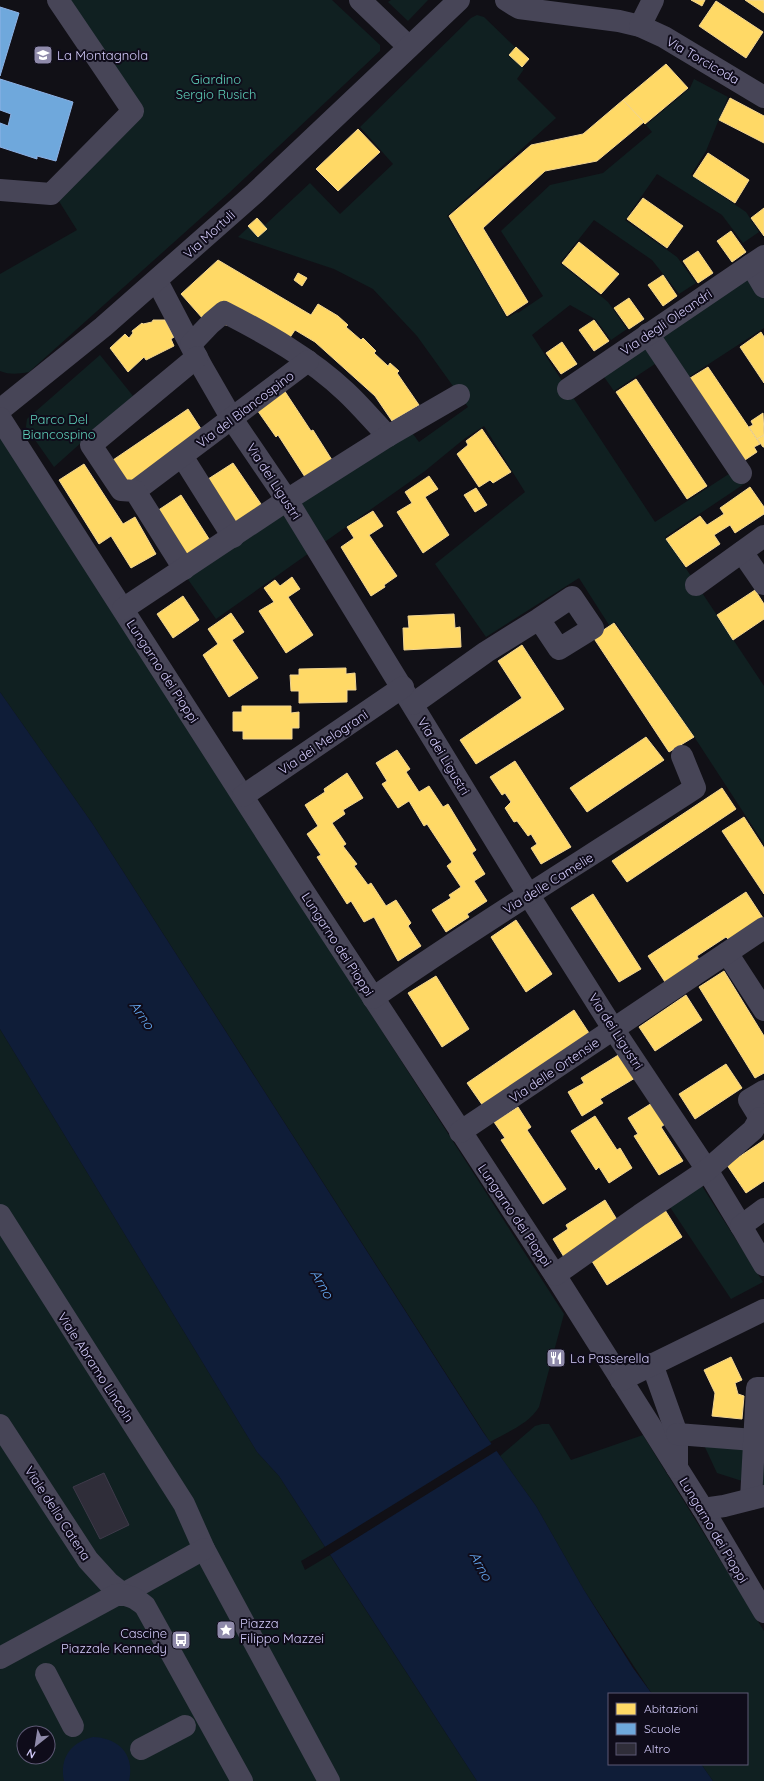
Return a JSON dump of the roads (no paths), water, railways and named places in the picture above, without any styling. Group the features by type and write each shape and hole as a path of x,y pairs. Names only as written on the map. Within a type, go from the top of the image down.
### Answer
{"street":[{"path":"0,190 51,194 132,110 58,0"},
{"name":"Via Torcicoda","path":"506,0 519,8 619,21 640,26 676,44 764,97"},
{"path":"640,26 653,0"},
{"name":"Via Mortuli","path":"0,410 92,337 259,190 409,48 454,1"},
{"path":"365,2 409,48"},
{"path":"757,261 764,287"},
{"name":"Via degli Oleandri","path":"568,389 757,261"},
{"name":"Via dei Ligustri","path":"157,281 232,419 287,500 528,894 614,1030 707,1170 764,1265"},
{"name":"Via del Biancospino","path":"308,361 134,491 121,490 91,446 194,351 211,323 224,312 264,333 308,361 346,392 388,436"},
{"path":"648,334 741,473"},
{"path":"123,609 287,500 388,436 459,394"},
{"name":"Lungarno dei Pioppi","path":"0,418 373,998 555,1275 703,1509 764,1612"},
{"path":"182,456 234,536"},
{"path":"134,491 184,569"},
{"path":"696,585 764,536"},
{"path":"742,552 764,584"},
{"name":"Via dei Melograni","path":"243,796 539,619"},
{"name":"Via delle Camelie","path":"373,998 528,894 598,851 695,788 682,756"},
{"name":"Via delle Ortensie","path":"460,1132 764,928"},
{"path":"727,953 764,1010"},
{"path":"555,1275 707,1170 753,1130 762,1117 749,1100 764,1091"},
{"path":"741,1226 764,1209"},
{"name":"Viale Abramo Lincoln","path":"0,1216 184,1504 204,1549 329,1781"},
{"path":"621,1380 764,1310"},
{"name":"Lungarno dei Pioppi","path":"652,1364 677,1434 677,1468"},
{"path":"703,1509 758,1498 754,1440 757,1388 764,1388"},
{"name":"Viale della Catena","path":"0,1425 88,1560 109,1583 145,1606 242,1781"},
{"path":"677,1434 754,1440"},
{"path":"0,1658 116,1595 128,1596 204,1549"},
{"path":"46,1674 74,1726"},
{"path":"141,1749 185,1726"}],"water":[{"name":"Arno","path":"0,692 92,823 483,1432 536,1506 584,1590 633,1668 651,1693 608,1693 608,1765 702,1765 713,1781 477,1781 279,1476 257,1452 0,1029"},
{"path":"93,1737 110,1741 123,1750 130,1763 129,1781 64,1781 63,1765 68,1752 78,1743"}],"place":[{"name":"La Montagnola","path":"43,55"},
{"name":"La Passerella","path":"556,1358"},
{"name":"Piazza Filippo Mazzei","path":"226,1630"},
{"name":"Cascine Piazzale Kennedy","path":"181,1640"}],"park label":[{"name":"Giardino Sergio Rusich","path":"216,86"},
{"name":"Parco Del Biancospino","path":"59,426"}]}
